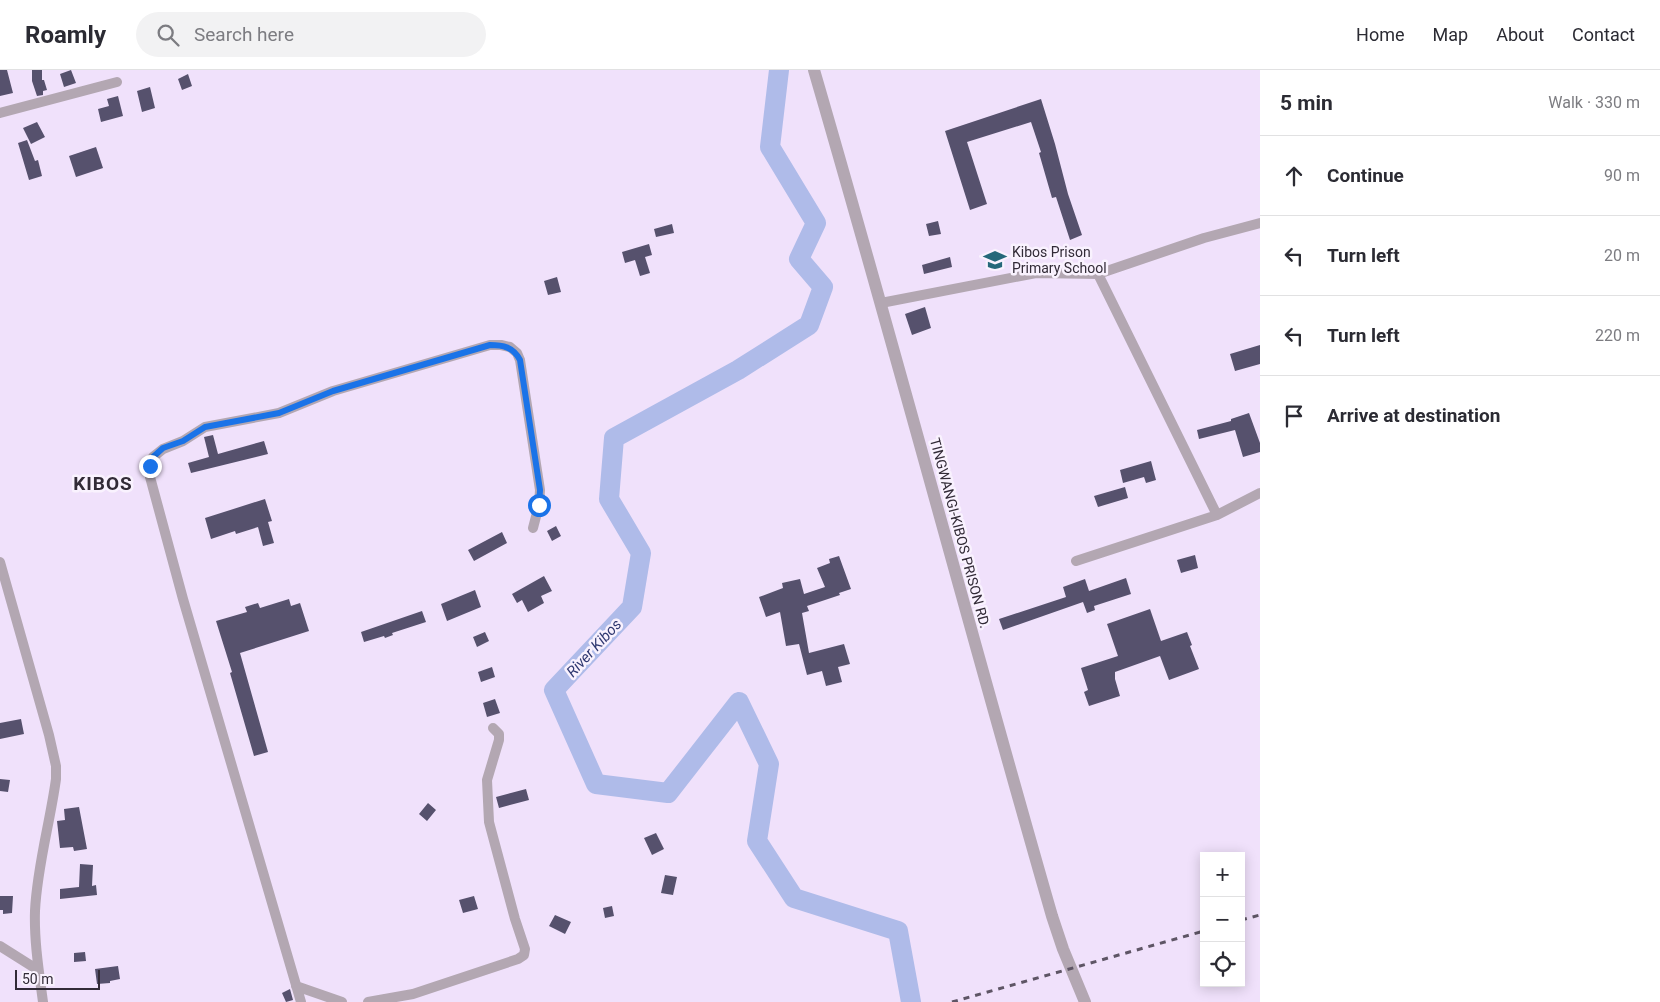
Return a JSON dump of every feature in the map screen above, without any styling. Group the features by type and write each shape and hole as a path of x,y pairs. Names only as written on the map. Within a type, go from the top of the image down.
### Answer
{"street":[{"name":"TINGWANGI-KIBOS PRISON RD.","path":"814,70 881,303 1049,908 1063,949 1085,1002"},
{"path":"0,113 117,82"},
{"path":"881,303 1036,273 1098,274 1204,238 1260,223"},
{"path":"1098,274 1217,515"},
{"path":"301,1002 183,599 152,486 150,466 153,457 163,448 183,441 205,427 279,413 333,391 490,345 501,345 510,348 517,354 525,385 540,490 539,505 533,528"},
{"path":"1076,561 1217,515 1260,493"},
{"path":"0,562 43,711 56,766 54,797 37,889 35,936 42,1002"},
{"path":"368,1002 414,994 518,959 524,955 525,949 489,822 487,780 500,740 499,734 493,728"},
{"path":"0,946 38,970"},
{"path":"296,986 342,1002"}],"building":[{"path":"0,70 7,70 13,93 0,96"},
{"path":"32,70 42,70 42,80 44,80 47,90 43,91 43,95 37,96 32,81"},
{"path":"71,70 76,83 64,87 60,74"},
{"path":"188,74 192,86 182,90 178,79"},
{"path":"150,87 155,108 142,112 137,91"},
{"path":"118,96 123,116 101,122 98,109 109,106 107,99"},
{"path":"1041,99 1068,194 1082,235 1070,240 1056,197 1052,198 1039,153 1041,152 1031,122 967,142 987,204 970,210 945,131"},
{"path":"37,122 45,137 31,144 23,128"},
{"path":"27,140 35,161 38,160 42,176 29,180 18,143"},
{"path":"96,147 103,168 76,177 69,156"},
{"path":"938,221 941,234 929,236 926,224"},
{"path":"672,224 674,233 656,237 654,229"},
{"path":"649,244 652,255 645,257 650,273 640,276 635,260 625,263 622,252"},
{"path":"950,257 952,267 924,274 922,265"},
{"path":"557,277 561,292 548,295 544,281"},
{"path":"925,307 931,328 912,335 905,314"},
{"path":"1260,345 1260,364 1235,371 1230,354"},
{"path":"1249,413 1260,443 1260,452 1243,457 1235,430 1199,439 1197,430 1231,421 1231,419"},
{"path":"213,435 218,454 264,441 268,454 191,473 188,463 209,457 204,437"},
{"path":"1151,461 1156,480 1146,483 1144,477 1123,483 1120,470"},
{"path":"1125,487 1128,498 1098,507 1094,496"},
{"path":"265,499 272,521 268,522 274,543 263,546 258,527 236,534 235,531 211,539 205,518"},
{"path":"556,526 561,536 552,541 547,531"},
{"path":"502,532 507,543 474,561 468,550"},
{"path":"1195,555 1198,568 1181,573 1177,560"},
{"path":"839,556 851,589 839,593 840,595 807,606 809,611 802,613 809,653 844,644 850,664 838,667 842,682 826,686 822,671 807,675 799,644 786,646 780,612 766,617 759,597 783,588 782,583 800,579 804,594 825,587 817,568 830,563 829,559"},
{"path":"544,576 552,591 541,596 544,603 528,612 522,600 517,603 512,594"},
{"path":"1126,578 1131,594 1094,606 1095,610 1087,613 1083,602 1003,630 999,619 1066,597 1063,587 1085,579 1089,591"},
{"path":"475,590 481,607 447,621 441,604"},
{"path":"289,599 291,606 300,603 309,631 240,653 268,752 254,756 230,673 232,672 216,621 247,612 245,607 258,603 260,608"},
{"path":"1150,609 1161,641 1187,632 1199,669 1169,680 1160,656 1115,672 1120,696 1089,706 1084,692 1088,690 1081,668 1118,656 1107,624"},
{"path":"422,611 426,622 392,633 393,635 385,638 384,636 364,642 361,632"},
{"path":"485,632 489,641 477,647 473,637"},
{"path":"492,667 495,677 481,682 478,672"},
{"path":"495,699 500,713 487,717 483,703"},
{"path":"21,719 24,734 0,739 0,723"},
{"path":"0,779 10,780 8,792 0,791"},
{"path":"526,789 529,800 499,808 496,797"},
{"path":"428,803 436,810 427,821 419,814"},
{"path":"79,807 87,849 74,851 73,847 60,848 57,821 65,820 64,809"},
{"path":"656,833 664,849 652,855 644,838"},
{"path":"80,864 93,865 92,886 96,885 97,895 60,899 60,889 79,887"},
{"path":"665,875 677,877 673,895 661,893"},
{"path":"0,896 13,896 12,913 3,914 3,910 0,910"},
{"path":"474,896 478,909 463,913 459,900"},
{"path":"612,906 614,916 605,918 603,908"},
{"path":"555,915 571,922 565,934 549,926"},
{"path":"85,952 86,961 74,962 74,953"},
{"path":"118,966 120,979 110,981 110,983 97,984 95,969"},
{"path":"290,989 293,1000 286,1002 282,993"}],"waterway":[{"name":"River Kibos","path":"779,70 770,147 816,223 799,259 823,287 809,325 738,370 614,438 609,499 641,553 632,607 554,690 596,784 668,793 739,702 769,764 757,841 794,898 898,931 911,1002"}],"railway":[{"path":"1245,919 1260,915"},
{"path":"952,1002 1200,932"}],"place":[{"name":"Kibos Prison Primary School","path":"995,260"}],"district":[{"name":"KIBOS","path":"103,483"}],"route":[{"path":"150,466 153,457 163,448 183,441 205,427 279,413 333,391 490,345 501,345 510,348 517,354 520,360 540,490 539,505"}]}
